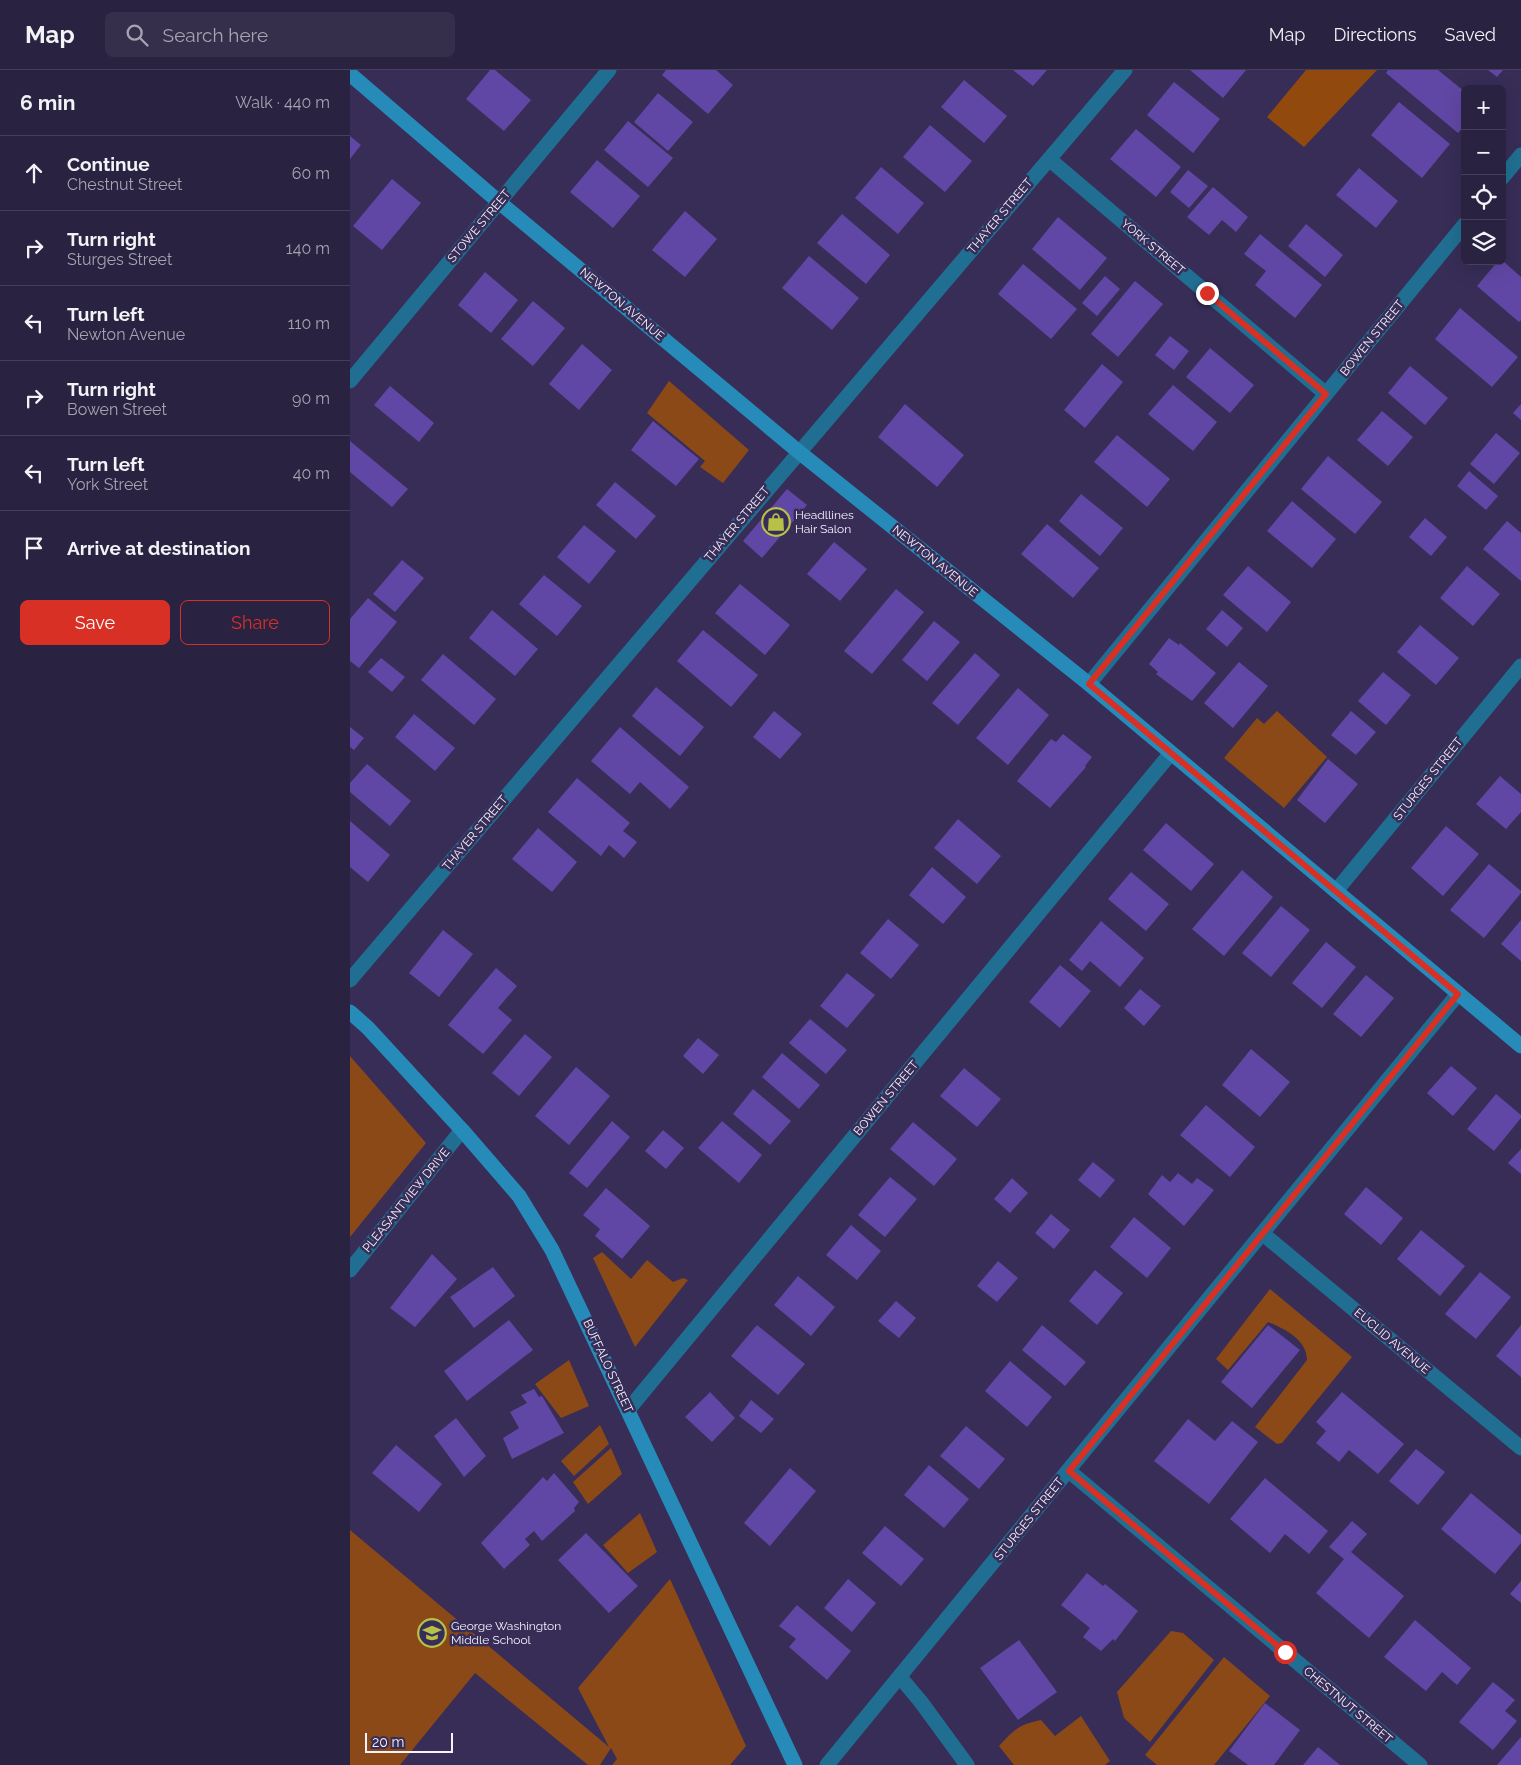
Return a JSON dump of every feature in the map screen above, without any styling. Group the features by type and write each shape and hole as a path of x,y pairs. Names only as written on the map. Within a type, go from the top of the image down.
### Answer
{"street":[{"name":"STOWE STREET","path":"350,382 609,70"},
{"name":"THAYER STREET","path":"350,980 1125,70"},
{"name":"NEWTON AVENUE","path":"350,74 499,202 799,452 1089,684 1521,1046"},
{"path":"1504,175 1521,155"},
{"name":"YORK STREET","path":"1049,159 1326,394"},
{"name":"BOWEN STREET","path":"1089,684 1461,229"},
{"name":"STURGES STREET","path":"1336,891 1521,666"},
{"name":"BOWEN STREET","path":"628,1410 1171,753"},
{"name":"STURGES STREET","path":"827,1765 1458,994"},
{"name":"BUFFALO STREET","path":"350,1012 368,1028 462,1130 519,1196 552,1250 795,1765"},
{"name":"PLEASANTVIEW DRIVE","path":"350,1270 462,1130"},
{"name":"EUCLID AVENUE","path":"1263,1234 1521,1448"},
{"name":"CHESTNUT STREET","path":"1069,1471 1420,1765"},
{"path":"900,1677 921,1702 966,1765"}],"shaded area":[{"path":"1306,70 1377,70 1304,147 1267,117"},
{"path":"669,381 749,450 723,483 700,467 705,461 647,413"},
{"path":"1277,711 1327,757 1284,808 1224,758 1257,718 1264,724"},
{"path":"350,1056 426,1143 350,1237"},
{"path":"602,1252 631,1279 647,1260 673,1282 683,1278 688,1280 635,1347 593,1258"},
{"path":"1270,1289 1352,1357 1282,1443 1277,1444 1255,1427 1307,1360 1306,1353 1299,1341 1288,1332 1268,1322 1228,1370 1216,1359"},
{"path":"569,1360 589,1406 561,1418 535,1384"},
{"path":"600,1425 609,1444 574,1476 561,1461"},
{"path":"611,1448 622,1474 588,1504 573,1482"},
{"path":"640,1513 657,1552 628,1573 603,1545"},
{"name":"George Washington Middle School","path":"350,1530 609,1747 578,1688 670,1579 746,1746 730,1765 612,1765 617,1759 611,1748 600,1765 588,1765 475,1673 400,1765 350,1765"},
{"path":"1171,1631 1183,1633 1214,1660 1150,1742 1124,1718 1117,1692"},
{"path":"1224,1657 1270,1696 1214,1765 1157,1765 1145,1755"},
{"path":"1081,1716 1110,1761 1105,1765 1014,1765 999,1746 1013,1732 1027,1724 1041,1720 1055,1736"}],"building":[{"path":"490,70 495,70 531,100 504,131 466,99"},
{"path":"666,70 716,70 733,85 708,114 662,75"},
{"path":"1013,70 1047,70 1033,86"},
{"path":"1190,70 1246,70 1223,98"},
{"path":"1388,70 1438,70 1461,89 1461,130 1458,133 1386,73"},
{"path":"1488,70 1503,70 1497,77"},
{"path":"964,80 1007,116 984,143 941,107"},
{"path":"1174,82 1220,119 1193,153 1147,115"},
{"path":"658,93 693,122 668,151 634,122"},
{"path":"1399,102 1450,144 1422,178 1371,135"},
{"path":"628,121 673,158 648,187 604,150"},
{"path":"930,125 972,161 945,192 903,157"},
{"path":"1136,129 1181,167 1156,197 1110,159"},
{"path":"350,136 361,145 350,159"},
{"path":"597,160 640,196 613,228 570,192"},
{"path":"881,167 924,203 898,234 855,198"},
{"path":"1359,168 1398,201 1376,228 1336,195"},
{"path":"1188,170 1208,186 1189,208 1170,192"},
{"path":"392,179 421,203 382,250 353,226"},
{"path":"1213,187 1248,217 1236,232 1222,220 1209,235 1187,217"},
{"path":"685,211 717,239 685,277 652,250"},
{"path":"842,214 890,255 866,284 817,243"},
{"path":"1058,217 1107,258 1080,290 1032,249"},
{"path":"1306,224 1343,255 1325,277 1288,246"},
{"path":"1260,234 1322,285 1295,318 1255,285 1266,271 1244,254"},
{"path":"809,256 859,298 832,330 782,288"},
{"path":"1023,264 1077,309 1051,339 998,294"},
{"path":"1506,264 1521,277 1521,320 1519,322 1477,286 1495,265"},
{"path":"485,272 518,300 491,333 458,305"},
{"path":"1105,276 1120,289 1097,316 1082,303"},
{"path":"1135,281 1163,304 1118,357 1091,334"},
{"path":"533,301 565,328 533,366 501,339"},
{"path":"1460,308 1518,357 1492,387 1435,339"},
{"path":"1170,336 1189,351 1174,370 1155,355"},
{"path":"582,344 612,370 579,410 549,384"},
{"path":"1210,348 1254,385 1230,413 1186,377"},
{"path":"1102,364 1123,382 1085,428 1064,410"},
{"path":"1410,366 1448,398 1425,425 1388,393"},
{"path":"1173,385 1217,422 1193,451 1148,414"},
{"path":"390,386 434,423 419,442 374,405"},
{"path":"905,404 964,455 937,487 878,437"},
{"path":"1521,404 1521,420 1513,413"},
{"path":"1382,411 1413,437 1388,466 1357,440"},
{"path":"653,421 699,459 676,486 631,450"},
{"path":"1496,433 1520,453 1494,484 1470,464"},
{"path":"1117,435 1170,479 1147,507 1094,462"},
{"path":"350,441 408,489 392,507 350,472"},
{"path":"1328,456 1382,502 1355,534 1301,489"},
{"path":"1469,471 1498,496 1486,510 1457,486"},
{"path":"615,482 656,516 636,539 596,505"},
{"path":"787,489 807,505 762,558 743,541"},
{"path":"1081,494 1123,528 1100,556 1059,521"},
{"path":"1292,501 1336,539 1312,568 1267,531"},
{"path":"1425,518 1447,537 1431,556 1409,537"},
{"path":"1507,521 1521,533 1521,581 1483,549"},
{"path":"1047,524 1099,568 1073,598 1021,554"},
{"path":"584,525 616,551 589,584 557,557"},
{"path":"834,542 867,569 840,601 807,574"},
{"path":"402,560 424,578 395,612 373,594"},
{"path":"1248,566 1291,602 1267,632 1223,595"},
{"path":"1467,566 1500,594 1473,626 1440,598"},
{"path":"544,575 582,606 557,636 519,604"},
{"path":"740,584 790,625 765,655 715,613"},
{"path":"896,589 924,612 872,674 844,651"},
{"path":"368,598 397,622 359,668 350,661 350,619"},
{"path":"492,610 538,649 515,676 469,638"},
{"path":"1222,610 1243,628 1227,647 1206,629"},
{"path":"934,621 960,642 927,681 902,660"},
{"path":"1420,625 1459,658 1436,685 1397,652"},
{"path":"703,630 758,675 731,707 677,661"},
{"path":"1169,638 1179,645 1180,643 1216,673 1192,701 1156,674 1158,672 1149,664"},
{"path":"975,653 1000,675 958,725 932,703"},
{"path":"443,654 496,699 474,725 421,680"},
{"path":"381,658 405,677 392,692 368,672"},
{"path":"1239,662 1268,686 1233,728 1204,703"},
{"path":"1383,672 1411,695 1386,725 1358,701"},
{"path":"656,687 704,727 680,756 632,716"},
{"path":"1018,688 1049,715 1008,765 976,738"},
{"path":"774,711 802,734 780,759 753,737"},
{"path":"1351,711 1376,732 1356,755 1331,735"},
{"path":"414,714 455,748 435,771 395,737"},
{"path":"350,727 364,738 354,750 350,747"},
{"path":"620,727 689,787 670,809 640,782 630,794 591,761"},
{"path":"1063,734 1092,757 1086,767 1050,808 1017,781 1051,739 1056,742"},
{"path":"1328,759 1358,784 1325,823 1297,800"},
{"path":"367,764 411,801 390,826 350,792 350,783"},
{"path":"1500,776 1521,794 1521,812 1506,829 1476,804"},
{"path":"577,778 630,823 623,831 637,842 624,858 609,845 601,856 548,812"},
{"path":"958,819 1001,856 977,884 934,848"},
{"path":"350,821 390,855 368,882 350,867"},
{"path":"1166,823 1214,864 1191,891 1143,850"},
{"path":"1446,826 1479,854 1443,896 1411,868"},
{"path":"538,828 577,862 552,892 512,859"},
{"path":"1489,864 1521,893 1484,938 1450,910"},
{"path":"932,867 966,897 943,924 909,895"},
{"path":"1242,870 1273,897 1224,956 1192,929"},
{"path":"1131,872 1169,904 1146,931 1108,899"},
{"path":"1281,906 1310,930 1271,977 1242,953"},
{"path":"888,919 919,945 891,979 860,953"},
{"path":"1521,920 1521,961 1501,944"},
{"path":"1101,921 1144,958 1120,987 1090,961 1082,971 1069,960"},
{"path":"443,930 473,954 439,997 409,973"},
{"path":"1326,942 1356,967 1322,1008 1292,983"},
{"path":"1060,965 1091,991 1060,1028 1029,1002"},
{"path":"496,968 517,986 498,1008 512,1020 483,1054 448,1025"},
{"path":"847,973 875,995 847,1028 820,1006"},
{"path":"1366,975 1394,998 1361,1037 1333,1014"},
{"path":"1140,989 1161,1006 1144,1026 1124,1008"},
{"path":"810,1019 847,1050 826,1074 789,1043"},
{"path":"525,1034 552,1057 519,1096 492,1073"},
{"path":"698,1038 719,1055 703,1074 683,1056"},
{"path":"1251,1049 1290,1082 1260,1117 1222,1085"},
{"path":"782,1053 820,1085 799,1109 762,1077"},
{"path":"1451,1066 1477,1088 1453,1116 1427,1093"},
{"path":"576,1067 610,1096 569,1145 535,1116"},
{"path":"964,1068 1001,1099 977,1127 940,1096"},
{"path":"753,1089 791,1121 770,1145 733,1114"},
{"path":"1496,1094 1521,1115 1521,1118 1494,1151 1467,1129"},
{"path":"1206,1105 1255,1147 1230,1177 1180,1135"},
{"path":"612,1121 630,1137 587,1188 569,1173"},
{"path":"722,1121 762,1155 739,1183 698,1148"},
{"path":"913,1122 957,1159 934,1186 890,1149"},
{"path":"663,1130 684,1148 666,1169 645,1151"},
{"path":"1521,1149 1521,1174 1508,1163"},
{"path":"1093,1162 1115,1180 1100,1198 1078,1180"},
{"path":"1178,1173 1192,1184 1197,1178 1214,1190 1184,1226 1148,1194 1162,1175 1170,1182"},
{"path":"890,1177 917,1199 885,1237 858,1215"},
{"path":"1012,1178 1028,1193 1010,1213 994,1199"},
{"path":"1366,1187 1403,1218 1381,1245 1344,1214"},
{"path":"606,1188 650,1226 622,1259 595,1236 600,1229 583,1215"},
{"path":"1051,1214 1070,1230 1054,1249 1035,1233"},
{"path":"1134,1217 1171,1248 1147,1278 1110,1247"},
{"path":"851,1225 881,1251 857,1280 826,1255"},
{"path":"1421,1230 1465,1266 1440,1296 1397,1259"},
{"path":"432,1254 457,1279 415,1327 390,1308"},
{"path":"998,1261 1018,1278 997,1302 977,1286"},
{"path":"493,1267 515,1296 474,1328 450,1297"},
{"path":"1095,1270 1123,1293 1097,1325 1069,1301"},
{"path":"1480,1272 1511,1297 1476,1339 1445,1314"},
{"path":"798,1276 835,1307 811,1336 774,1305"},
{"path":"896,1301 916,1318 899,1338 878,1321"},
{"path":"509,1320 533,1350 467,1401 444,1371"},
{"path":"757,1325 805,1364 778,1395 731,1356"},
{"path":"1042,1325 1086,1362 1065,1386 1022,1350"},
{"path":"1268,1325 1300,1350 1252,1408 1221,1382"},
{"path":"1521,1325 1521,1377 1496,1356"},
{"path":"1010,1361 1052,1397 1027,1427 985,1391"},
{"path":"534,1389 539,1397 542,1396 564,1433 512,1459 503,1438 519,1428 510,1412 527,1403 521,1395"},
{"path":"710,1392 735,1418 712,1442 685,1417"},
{"path":"1342,1392 1404,1444 1378,1474 1349,1450 1339,1462 1316,1443 1326,1431 1316,1422"},
{"path":"751,1400 774,1419 761,1433 739,1416"},
{"path":"456,1418 486,1456 464,1477 434,1436"},
{"path":"1188,1419 1215,1441 1232,1421 1258,1442 1209,1504 1154,1461"},
{"path":"966,1426 1005,1459 979,1489 940,1456"},
{"path":"396,1445 442,1484 419,1512 372,1473"},
{"path":"1416,1449 1445,1472 1418,1505 1389,1481"},
{"path":"929,1465 969,1499 944,1528 904,1495"},
{"path":"790,1468 816,1491 770,1546 744,1523"},
{"path":"554,1473 579,1502 574,1508 575,1511 542,1541 534,1531 525,1539 530,1545 504,1569 481,1543 543,1477 547,1481"},
{"path":"1265,1478 1328,1531 1309,1554 1285,1534 1270,1553 1230,1519"},
{"path":"1471,1493 1521,1535 1521,1543 1495,1574 1441,1529"},
{"path":"1352,1521 1367,1534 1351,1552 1404,1596 1369,1638 1316,1593 1344,1559 1329,1547"},
{"path":"885,1526 924,1559 901,1586 862,1553"},
{"path":"586,1533 638,1586 609,1613 558,1560"},
{"path":"1087,1573 1103,1586 1105,1584 1138,1611 1115,1641 1113,1639 1101,1651 1083,1637 1090,1628 1061,1605"},
{"path":"848,1579 876,1603 852,1632 824,1608"},
{"path":"1521,1581 1521,1603 1510,1594"},
{"path":"797,1605 851,1651 827,1680 789,1647 796,1639 779,1626"},
{"path":"1415,1620 1471,1668 1457,1685 1442,1672 1426,1691 1384,1657"},
{"path":"1019,1640 1057,1692 1018,1720 980,1668"},
{"path":"1493,1682 1515,1700 1505,1711 1517,1721 1493,1750 1459,1722"},
{"path":"1265,1703 1300,1730 1274,1765 1248,1765 1229,1751"},
{"path":"1521,1737 1521,1765 1497,1765"},
{"path":"1318,1747 1340,1765 1303,1765"}],"place":[{"name":"Headllines Hair Salon","path":"776,522"},
{"name":"George Washington Middle School","path":"432,1633"}],"route":[{"path":"1207,293 1326,394 1089,684 1458,994 1069,1471 1285,1652"}]}
